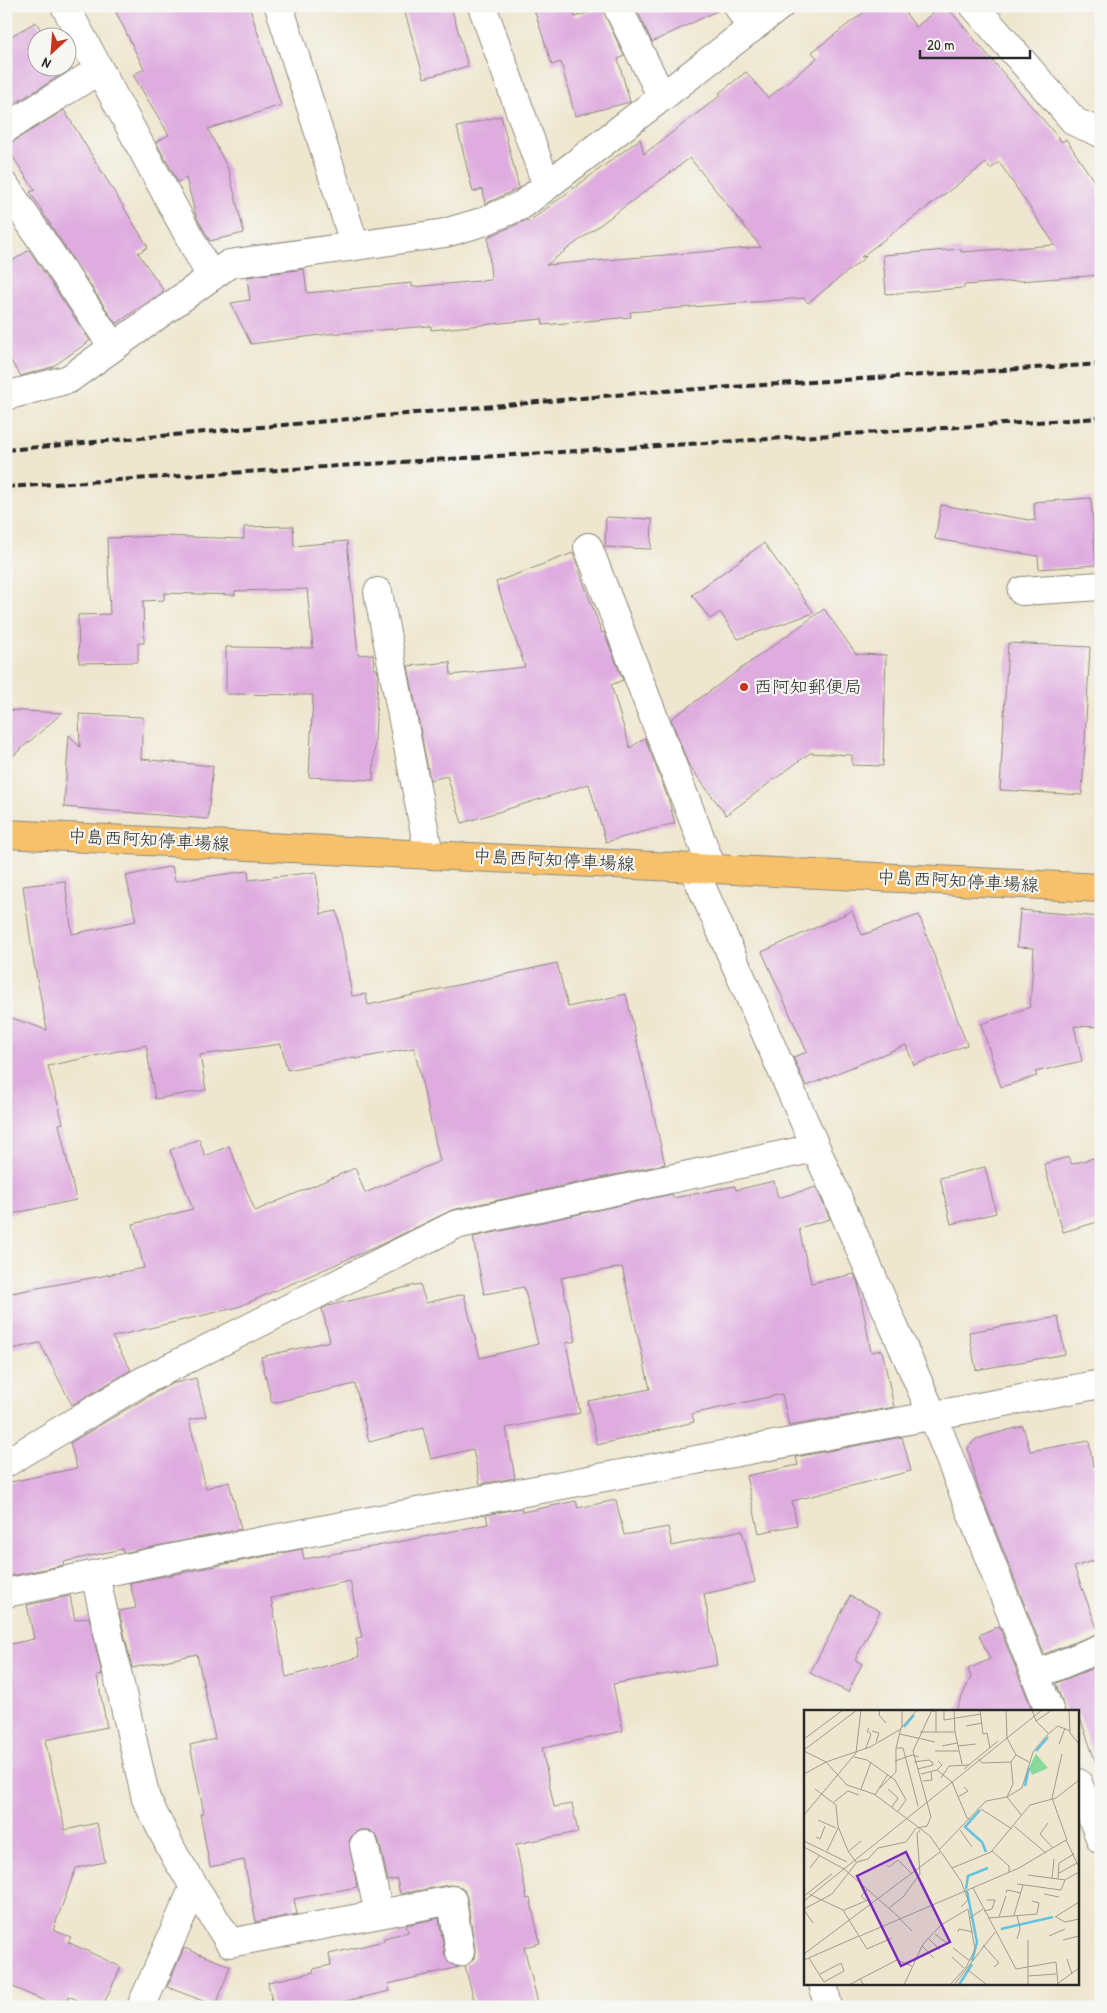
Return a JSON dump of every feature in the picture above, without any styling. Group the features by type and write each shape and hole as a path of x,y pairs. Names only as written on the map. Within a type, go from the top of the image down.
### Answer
{"main road":[{"name":"中島西阿知停車場線","path":"6,834 1101,888"}],"street":[{"path":"65,6 211,277"},
{"path":"279,6 355,246"},
{"path":"482,6 547,186"},
{"path":"617,6 662,97"},
{"path":"6,396 69,379 229,264 444,234 482,222 522,205 662,97 745,17 780,6"},
{"path":"974,6 1075,122 1101,133"},
{"path":"6,128 99,70"},
{"path":"6,187 113,347"},
{"path":"588,547 703,868 815,1148 933,1416 1049,1710"},
{"path":"1022,591 1101,586"},
{"path":"378,592 429,854"},
{"path":"6,1463 141,1382 455,1225 815,1148"},
{"path":"6,1593 95,1574 933,1416 1100,1388"},
{"path":"95,1574 146,1799 194,1887 230,1943 452,1900 460,1952"},
{"path":"1035,1675 1101,1648"},
{"path":"1080,1789 1101,1840"},
{"path":"364,1845 379,1914"},
{"path":"141,2007 194,1887"},
{"path":"824,1986 828,2007"}],"building":[{"path":"113,6 249,6 281,105 208,129 229,171 244,233 210,241 196,216 186,178 178,182 156,142 169,135 133,75 144,69"},
{"path":"403,6 451,6 468,66 424,78"},
{"path":"533,6 572,6 575,17 602,8 624,56 618,59 630,102 575,116 561,62 552,65"},
{"path":"635,6 722,6 723,8 652,42"},
{"path":"872,6 900,6 916,27 941,6 946,6 1062,142 1066,139 1101,192 1101,275 964,285 964,288 886,294 883,255 961,249 961,252 1055,245 999,162 991,169 986,163 861,257 867,256 808,303 804,298 630,312 631,317 543,325 542,319 431,330 431,326 328,334 251,344 231,303 250,300 247,277 304,269 307,293 412,283 412,287 491,280 488,237 527,220 528,222 640,139 644,154 721,95 719,93 746,72 768,98 817,58 812,52","holes":["690,158 761,247 546,265"]},
{"path":"36,22 39,28 28,28 28,78 56,78 6,109 6,39"},
{"path":"64,110 148,247 138,253 164,291 116,324 30,192 35,190 6,147 6,144"},
{"path":"501,116 519,188 485,204 483,189 473,192 457,127"},
{"path":"29,250 90,341 52,367 21,376 6,354 6,265"},
{"path":"1091,498 1096,565 1039,569 1038,556 935,539 941,505 1035,521 1034,502"},
{"path":"606,517 652,519 651,549 605,547"},
{"path":"293,526 294,546 347,541 358,655 373,654 374,669 377,669 378,675 373,780 309,777 313,695 226,694 226,647 313,648 307,589 235,591 235,595 164,593 164,600 143,601 144,643 138,643 138,662 79,663 78,615 110,614 107,538 162,536 244,539 244,527"},
{"path":"764,543 814,613 738,639 720,612 710,619 692,595"},
{"path":"573,553 602,633 604,632 623,680 611,685 630,748 645,738 668,798 675,823 606,842 589,784 462,823 447,776 430,780 408,666 450,662 451,675 525,667 496,582"},
{"path":"824,609 856,654 886,655 883,766 852,765 852,755 810,753 726,815 688,764 671,719"},
{"path":"1008,643 1090,647 1082,795 1000,790"},
{"path":"6,710 62,713 6,762"},
{"path":"79,714 143,717 141,759 213,766 208,819 64,807 69,735 80,747"},
{"path":"172,866 175,881 248,871 249,880 316,872 321,914 337,911 352,996 366,994 368,1005 557,963 568,1007 626,994 665,1164 452,1210 380,1245 238,1307 112,1337 131,1370 72,1405 40,1343 6,1350 6,1294 144,1268 133,1224 193,1209 170,1150 199,1139 205,1156 229,1146 255,1211 355,1168 365,1193 440,1161 414,1048 287,1070 281,1044 200,1055 206,1090 155,1099 146,1045 48,1066 63,1123 59,1124 76,1200 6,1215 6,1016 47,1030 33,958 23,886 65,881 72,934 136,921 126,876"},
{"path":"1020,910 1101,917 1101,1027 1074,1026 1082,1061 1035,1072 1037,1076 1001,1087 981,1024 1030,1007 1034,948 1017,947"},
{"path":"852,911 862,935 919,915 967,1045 914,1065 906,1045 806,1086 793,1057 807,1052 762,952"},
{"path":"1101,1156 1101,1221 1063,1232 1044,1164 1068,1157 1072,1164"},
{"path":"985,1167 996,1213 951,1224 940,1178"},
{"path":"774,1181 778,1198 816,1187 830,1219 799,1228 811,1283 854,1274 858,1283 871,1352 882,1350 894,1407 789,1426 782,1394 692,1414 694,1422 597,1445 588,1401 650,1389 622,1267 561,1278 576,1341 566,1343 580,1413 506,1428 515,1478 480,1484 473,1449 431,1459 423,1428 369,1442 355,1384 272,1403 261,1357 330,1341 322,1309 328,1306 420,1284 426,1303 464,1294 480,1358 538,1344 524,1287 484,1294 473,1237 672,1194 673,1198 735,1186 736,1190"},
{"path":"1058,1317 1065,1354 976,1370 969,1332"},
{"path":"196,1378 206,1416 189,1420 206,1488 229,1482 241,1529 123,1553 122,1549 63,1562 64,1565 6,1577 6,1483 77,1468 70,1443 171,1384"},
{"path":"1023,1426 1030,1451 1089,1441 1093,1466 1101,1464 1101,1558 1074,1567 1099,1633 1044,1654 977,1484 968,1448 976,1439"},
{"path":"902,1437 911,1471 792,1501 797,1525 759,1533 746,1476 798,1465 796,1457"},
{"path":"616,1500 624,1535 668,1527 672,1546 742,1530 755,1582 704,1594 717,1665 613,1684 623,1731 542,1748 554,1807 572,1804 578,1832 516,1844 527,1899 530,1898 540,1943 524,1947 539,2007 476,2007 465,1966 474,1958 475,1950 467,1898 464,1890 458,1886 449,1885 400,1894 397,1879 388,1881 379,1841 375,1834 368,1830 354,1833 349,1841 357,1887 294,1899 297,1914 256,1922 244,1860 210,1867 200,1814 204,1813 190,1745 215,1739 197,1654 132,1668 119,1611 136,1608 130,1583 302,1549 304,1559 383,1545 488,1524 486,1515 521,1508 522,1512 576,1501 578,1508","holes":["350,1581 362,1638 356,1639 359,1657 286,1677 271,1598"]},
{"path":"70,1596 75,1620 89,1617 102,1675 97,1676 107,1727 45,1740 65,1830 97,1823 105,1862 76,1868 53,1930 71,1937 68,1942 121,1967 102,2007 92,2007 69,1996 64,2007 58,2007 6,1984 6,1645 34,1639 27,1605"},
{"path":"850,1596 880,1611 855,1660 862,1664 848,1692 810,1673"},
{"path":"999,1626 1032,1710 956,1710 971,1677 968,1669 990,1659 979,1635"},
{"path":"1101,1665 1101,1766 1097,1766 1080,1718 1080,1710 1064,1710 1056,1683"},
{"path":"439,1918 445,1955 448,1962 459,1967 388,1984 390,1991 320,2007 273,2007 268,1982 314,1972 313,1969 331,1965 329,1954 384,1941 384,1938 408,1932 406,1925"},
{"path":"184,1948 230,1966 216,2006 167,1987"}],"railway":[{"path":"6,450 649,392 1101,364"},
{"path":"6,487 1101,418"}],"place":[{"name":"西阿知郵便局","path":"744,687"}]}
